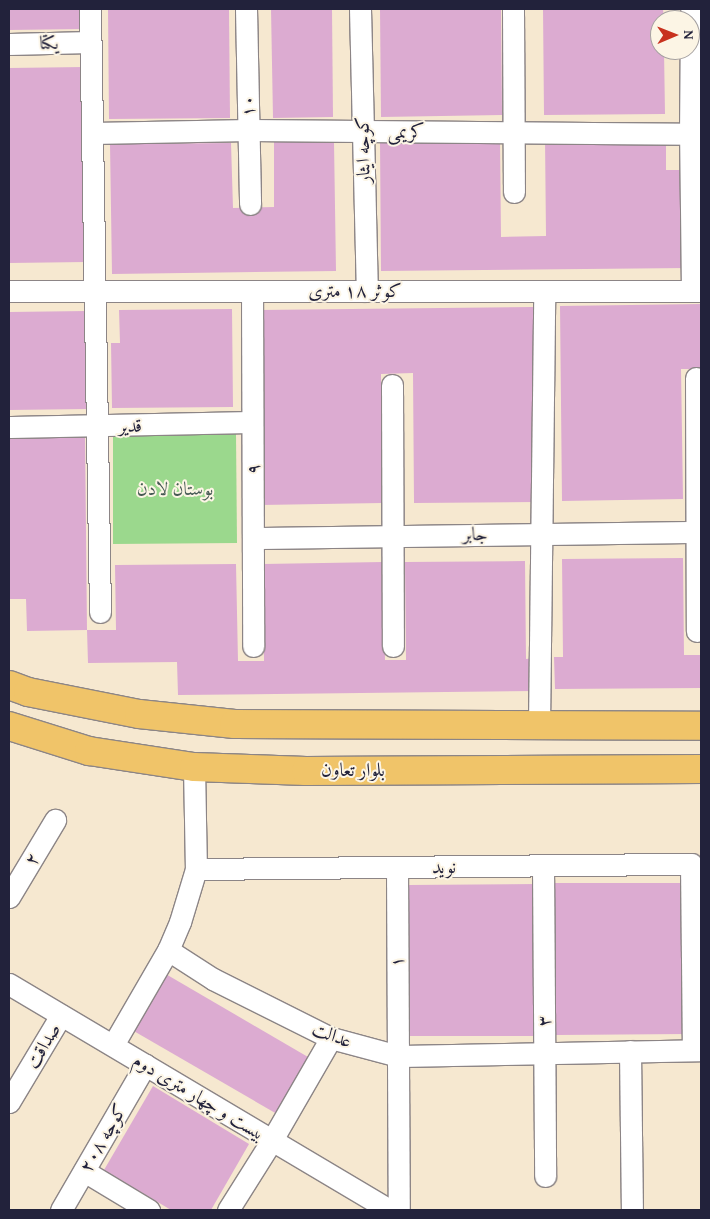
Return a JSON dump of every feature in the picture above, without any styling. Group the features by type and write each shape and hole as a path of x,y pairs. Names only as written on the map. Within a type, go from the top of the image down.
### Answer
{"main road":[{"path":"9,685 28,692 139,714 234,724 701,726"},
{"name":"بلوار تعاون","path":"9,726 89,751 194,767 306,770 701,769"}],"street":[{"path":"90,9 100,612"},
{"name":"۱۰","path":"246,9 250,204"},
{"name":"کوچه ایثار","path":"360,9 367,291"},
{"path":"513,9 514,192"},
{"name":"یکتا","path":"9,44 90,42"},
{"path":"692,60 690,134 697,291"},
{"name":"کریمی","path":"92,133 249,130 690,134"},
{"name":"کوثر ۱۸ متری","path":"9,291 697,291"},
{"name":"۹","path":"252,291 253,646"},
{"path":"539,726 544,291"},
{"path":"696,378 697,631"},
{"path":"392,385 393,646"},
{"name":"قدیر","path":"9,427 97,427 252,422"},
{"name":"جابر","path":"253,538 697,532"},
{"path":"113,1046 168,950 180,922 196,869 194,767"},
{"name":"۲","path":"9,897 55,820"},
{"name":"نوید","path":"196,869 691,864 697,1050"},
{"name":"۳","path":"543,865 545,1176"},
{"name":"۱","path":"396,868 399,1210"},
{"name":"عدالت","path":"168,950 213,979 331,1038 398,1056 697,1050"},
{"name":"بیست و چهار متری دوم","path":"9,984 390,1210"},
{"name":"صداقت","path":"9,1102 61,1015"},
{"path":"228,1210 272,1140 331,1038"},
{"path":"630,1051 632,1210"},
{"name":"کوچه ۲۰۸","path":"61,1210 145,1065"},
{"path":"84,1171 149,1210"}],"green space":[{"name":"بوستان لادن","path":"236,434 237,543 113,544 113,435"}],"building":[{"path":"9,9 83,9 84,29 9,30"},
{"path":"108,9 229,9 230,118 109,119"},
{"path":"271,9 332,9 333,117 273,118"},
{"path":"380,9 501,9 502,115 381,117"},
{"path":"543,9 663,9 650,10 650,60 664,60 665,114 544,115"},
{"path":"84,67 86,262 9,263 9,68"},
{"path":"666,138 666,170 686,170 687,268 381,271 380,141 500,139 501,237 546,236 545,139"},
{"path":"274,142 334,142 336,271 112,274 110,144 231,143 233,208 274,207"},
{"path":"701,304 701,369 681,369 683,499 562,501 560,306"},
{"path":"533,307 536,502 414,503 413,373 381,374 382,503 261,505 260,310"},
{"path":"232,309 233,407 112,408 111,343 120,343 119,310"},
{"path":"87,311 88,409 9,410 9,312"},
{"path":"85,435 87,630 27,631 26,599 9,599 9,436"},
{"path":"683,558 684,655 701,655 701,688 555,689 554,657 563,657 562,559"},
{"path":"525,561 526,659 536,658 536,691 178,695 177,662 88,663 87,630 116,630 115,565 236,564 238,661 264,661 263,564 383,562 385,660 406,660 405,562"},
{"path":"555,883 686,883 687,1034 556,1035 556,975 549,974 548,944 555,944"},
{"path":"539,884 539,1036 408,1036 408,885"},
{"path":"164,973 308,1057 277,1114 132,1030"},
{"path":"153,1086 249,1144 211,1210 171,1210 104,1170"}]}
